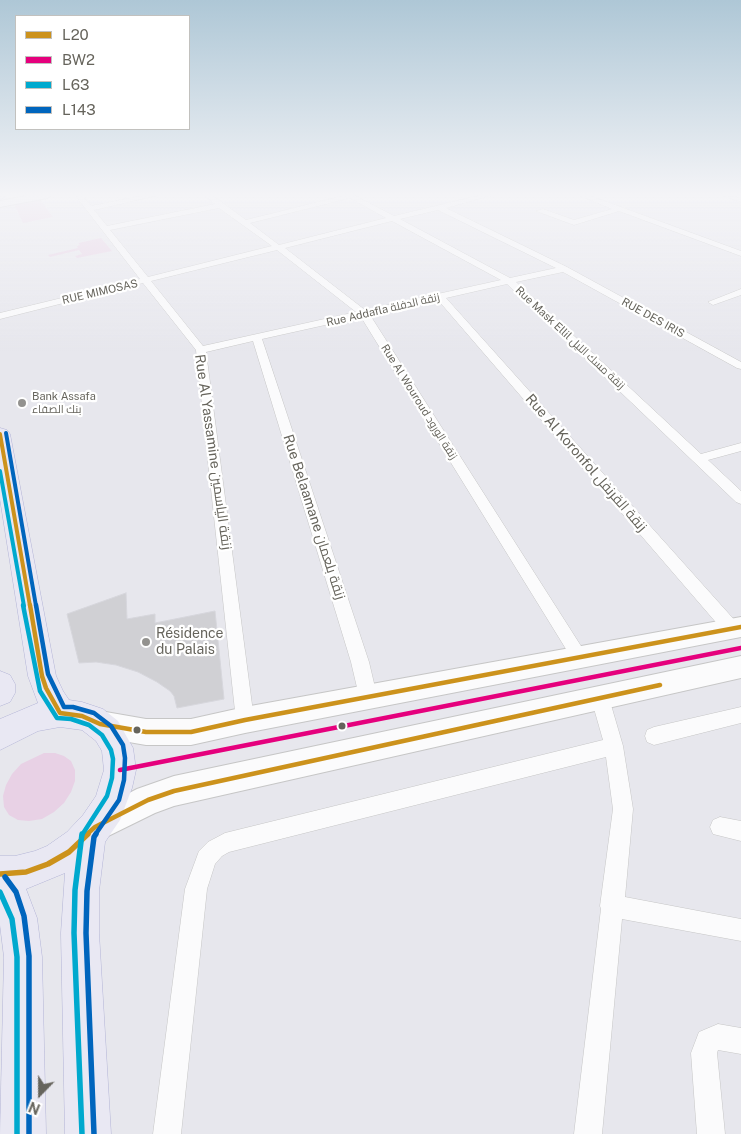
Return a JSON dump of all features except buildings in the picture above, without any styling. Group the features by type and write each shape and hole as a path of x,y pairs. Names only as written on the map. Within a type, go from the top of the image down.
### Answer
{"main road":[{"path":"0,434 42,676 51,699 60,713"},
{"path":"0,735 24,722 48,714 60,713 82,716 100,724 146,732 167,734 191,732 368,696 736,628"},
{"path":"0,874 15,874 48,864 69,852 92,831 148,800 174,791 741,667"},
{"path":"0,684 0,693"},
{"path":"88,1134 80,933 81,891 92,831 113,798 120,770 117,748 107,731 100,724"},
{"path":"0,881 10,895 18,918 23,957 23,1134"}],"street":[{"name":"Rue Al Yassamine زنقة الياسمين","path":"120,248 201,350 246,720"},
{"name":"RUE MIMOSAS","path":"0,316 279,248"},
{"name":"Rue Al Wouroud زنقة الورود","path":"279,248 364,314 580,657"},
{"name":"Rue Mask Ellil زنقة مسك الليل","path":"448,248 510,282 741,499"},
{"name":"RUE DES IRIS","path":"521,248 564,269 741,366"},
{"path":"725,248 741,254"},
{"name":"Rue Addafla زنقة الدفلة","path":"201,350 564,269"},
{"path":"713,302 741,292"},
{"name":"Rue Al Koronfol زنقة القرنفل","path":"440,297 736,628"},
{"name":"Rue Belaamane زنقة بلعمان","path":"257,338 357,653 368,696"},
{"path":"698,459 741,447"},
{"path":"588,1134 611,906 623,809 614,746 600,698"},
{"path":"654,736 741,715"},
{"path":"167,1134 196,889 204,864 215,849 225,843 614,746"},
{"path":"720,827 741,831"},
{"path":"611,906 741,930"},
{"path":"711,1134 704,1053 708,1041 718,1036 741,1041"}],"shaded area":[{"path":"78,248 109,248 112,251 77,258 75,256 82,254 79,250 50,257 48,255"},
{"path":"44,753 55,753 71,761 75,770 75,781 71,792 64,803 42,819 18,820 9,815 4,807 3,796 6,785 12,774 21,764"}],"transit line":[{"name":"L143","path":"6,433 48,674 52,685 64,707 73,707 94,713 111,726 123,745 125,758 124,780 119,800 94,837 87,891 86,933 94,1134"},
{"name":"L20","path":"0,434 42,676 46,688 60,713 82,716 100,724 146,732 191,732 245,720 741,627"},
{"name":"L63","path":"0,471 40,691 57,718 71,719 89,725 102,735 111,750 113,759 112,778 107,796 82,834 75,890 74,933 82,1134"},
{"name":"BW2","path":"120,770 741,648"},
{"name":"L20","path":"0,874 26,872 48,864 69,852 95,827 148,800 174,791 660,685"},
{"name":"L143","path":"5,877 16,892 24,916 29,956 29,1134"},
{"name":"L63","path":"0,892 12,919 17,957 17,1134"}],"place":[{"name":"Bank Assafa بنك الصفاء","path":"22,403"},
{"name":"Résidence du Palais","path":"146,642"}]}
